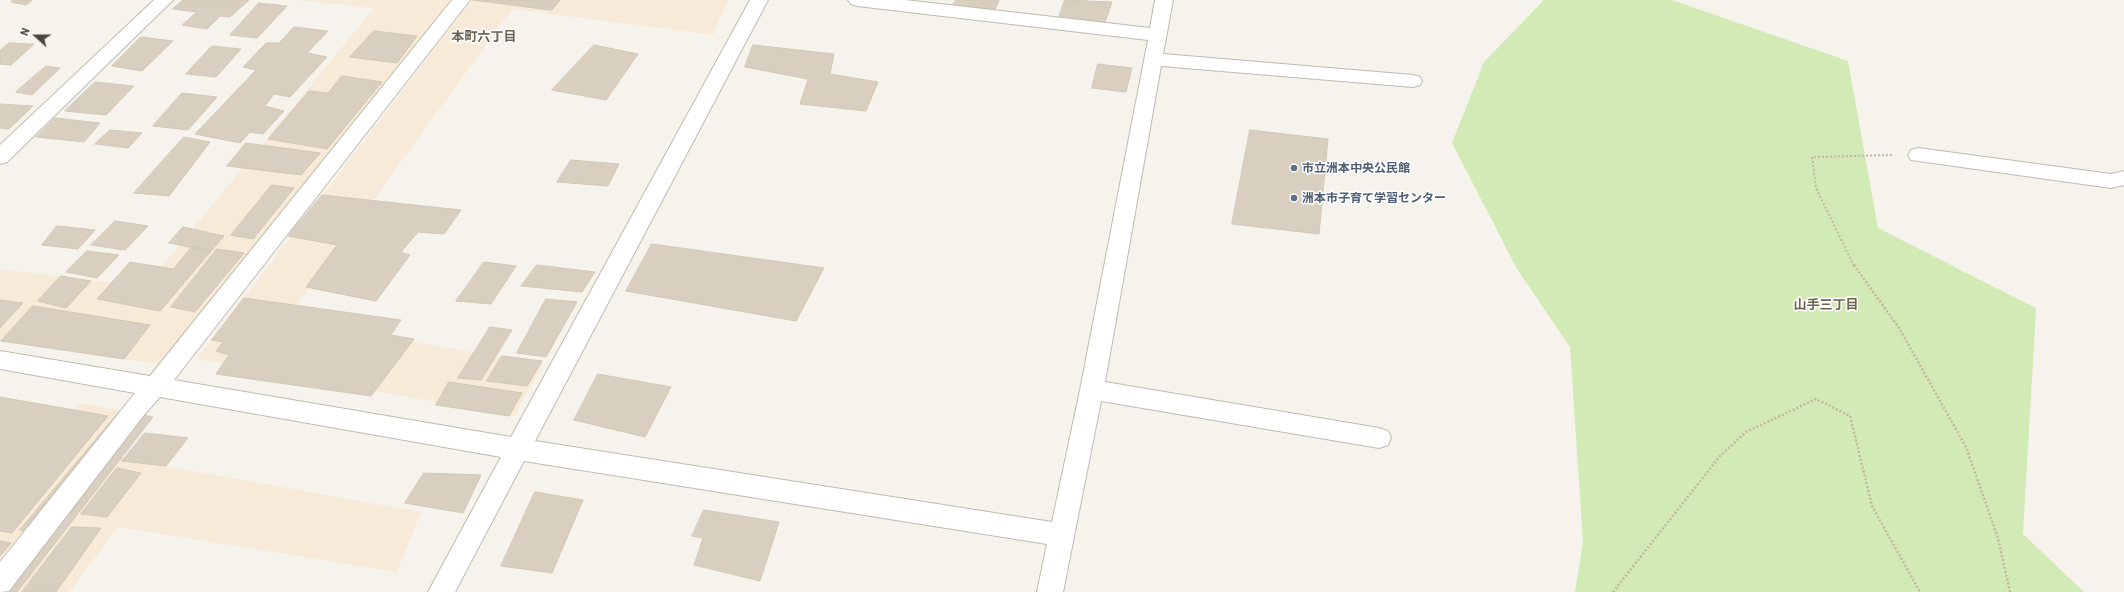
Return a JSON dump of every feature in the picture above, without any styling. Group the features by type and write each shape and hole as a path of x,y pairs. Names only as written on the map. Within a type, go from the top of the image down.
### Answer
{"street":[{"path":"0,157 164,0"},
{"path":"0,582 136,408 156,386 461,0"},
{"path":"441,592 759,0"},
{"path":"857,0 1157,35"},
{"path":"1050,592 1092,390 1155,59 1157,35 1164,0"},
{"path":"1155,59 1412,81"},
{"path":"1918,155 2111,181 2124,178"},
{"path":"0,360 518,449 1062,535"},
{"path":"1092,390 1379,438"}],"path":[{"path":"1918,155 1812,157 1816,188 1854,266 1899,328 1966,447 1998,538 2010,592"},
{"path":"1613,592 1720,456 1746,432 1816,399 1850,416 1872,506 1920,592"}],"shaded area":[{"path":"296,0 456,0 163,365 0,340 0,269 145,287 374,8"},
{"path":"472,0 728,0 713,35 512,9 286,320 543,364 514,416 197,359"},
{"path":"81,403 119,410 0,560 0,502"},
{"path":"110,456 421,512 397,572 118,527 69,592 6,592"}],"green space":[{"path":"1544,0 1672,0 1848,61 1878,228 2036,308 2023,534 2084,592 1575,592 1583,542 1570,347 1517,269 1452,143 1484,62"}],"building":[{"path":"13,0 32,0 26,5 11,2"},
{"path":"183,0 249,0 230,17 220,16 207,29 182,25 197,12 173,9"},
{"path":"473,0 560,0 552,10"},
{"path":"956,0 999,0 994,13 952,7"},
{"path":"1065,0 1112,2 1104,25 1058,20"},
{"path":"259,3 287,6 257,38 230,35"},
{"path":"294,27 328,31 307,53 327,57 290,97 274,94 265,106 284,111 263,134 250,132 240,143 195,134 256,70 243,67 266,43 279,43"},
{"path":"374,31 417,36 397,63 350,57"},
{"path":"141,37 173,41 142,71 112,66"},
{"path":"9,43 34,44 11,65 0,64 0,51"},
{"path":"594,45 638,54 606,100 552,90"},
{"path":"753,45 834,54 830,74 878,82 866,111 800,104 808,79 745,67"},
{"path":"212,46 241,49 216,77 186,74"},
{"path":"1098,64 1132,68 1126,92 1092,88"},
{"path":"46,66 60,68 32,95 16,92"},
{"path":"342,76 382,82 327,149 268,139 309,91 328,93"},
{"path":"95,82 134,86 106,115 65,111"},
{"path":"182,93 217,97 188,130 153,126"},
{"path":"0,104 33,106 9,129 0,128"},
{"path":"55,118 100,123 84,142 36,137"},
{"path":"110,130 142,133 128,148 95,144"},
{"path":"1250,130 1328,139 1319,234 1232,224"},
{"path":"184,137 210,142 169,196 134,193"},
{"path":"246,143 320,153 301,175 227,166"},
{"path":"571,160 619,164 608,186 557,182"},
{"path":"272,185 294,188 253,239 231,235"},
{"path":"322,195 461,210 444,234 418,232 401,252 410,255 376,301 306,287 337,245 288,236"},
{"path":"115,221 148,226 125,250 91,245"},
{"path":"57,226 95,230 78,249 42,245"},
{"path":"183,227 224,236 211,251 169,243"},
{"path":"652,244 824,268 796,321 626,291"},
{"path":"192,247 211,251 160,311 97,299 130,262 173,269"},
{"path":"217,249 244,253 195,312 171,307"},
{"path":"87,251 119,255 97,278 66,272"},
{"path":"484,262 516,266 491,304 456,301"},
{"path":"537,265 595,272 582,292 521,286"},
{"path":"61,276 91,281 66,308 38,301"},
{"path":"244,298 401,320 391,335 414,339 371,396 216,374 229,355 216,351 223,342 212,340"},
{"path":"546,299 577,302 546,357 517,353"},
{"path":"0,300 23,303 0,328"},
{"path":"33,306 150,325 124,359 1,341"},
{"path":"490,327 512,330 481,380 458,378"},
{"path":"502,356 542,361 527,386 487,381"},
{"path":"598,374 671,387 645,437 574,420"},
{"path":"449,382 522,393 509,416 436,405"},
{"path":"0,397 108,416 12,533 0,531"},
{"path":"120,411 153,417 17,592 0,592 0,570 30,533 20,530"},
{"path":"145,433 188,438 166,466 122,461"},
{"path":"117,468 141,473 107,517 81,514"},
{"path":"424,473 481,475 463,513 405,503"},
{"path":"535,492 583,500 552,573 501,566"},
{"path":"704,510 779,522 760,581 694,565 703,538 692,536"},
{"path":"72,527 101,528 56,592 22,592"},
{"path":"0,541 11,543 0,556"}],"place":[{"name":"市立洲本中央公民館","path":"1294,168"},
{"name":"洲本市子育て学習センター","path":"1294,198"}],"district":[{"name":"本町六丁目","path":"484,37"},
{"name":"山手三丁目","path":"1826,305"}]}
